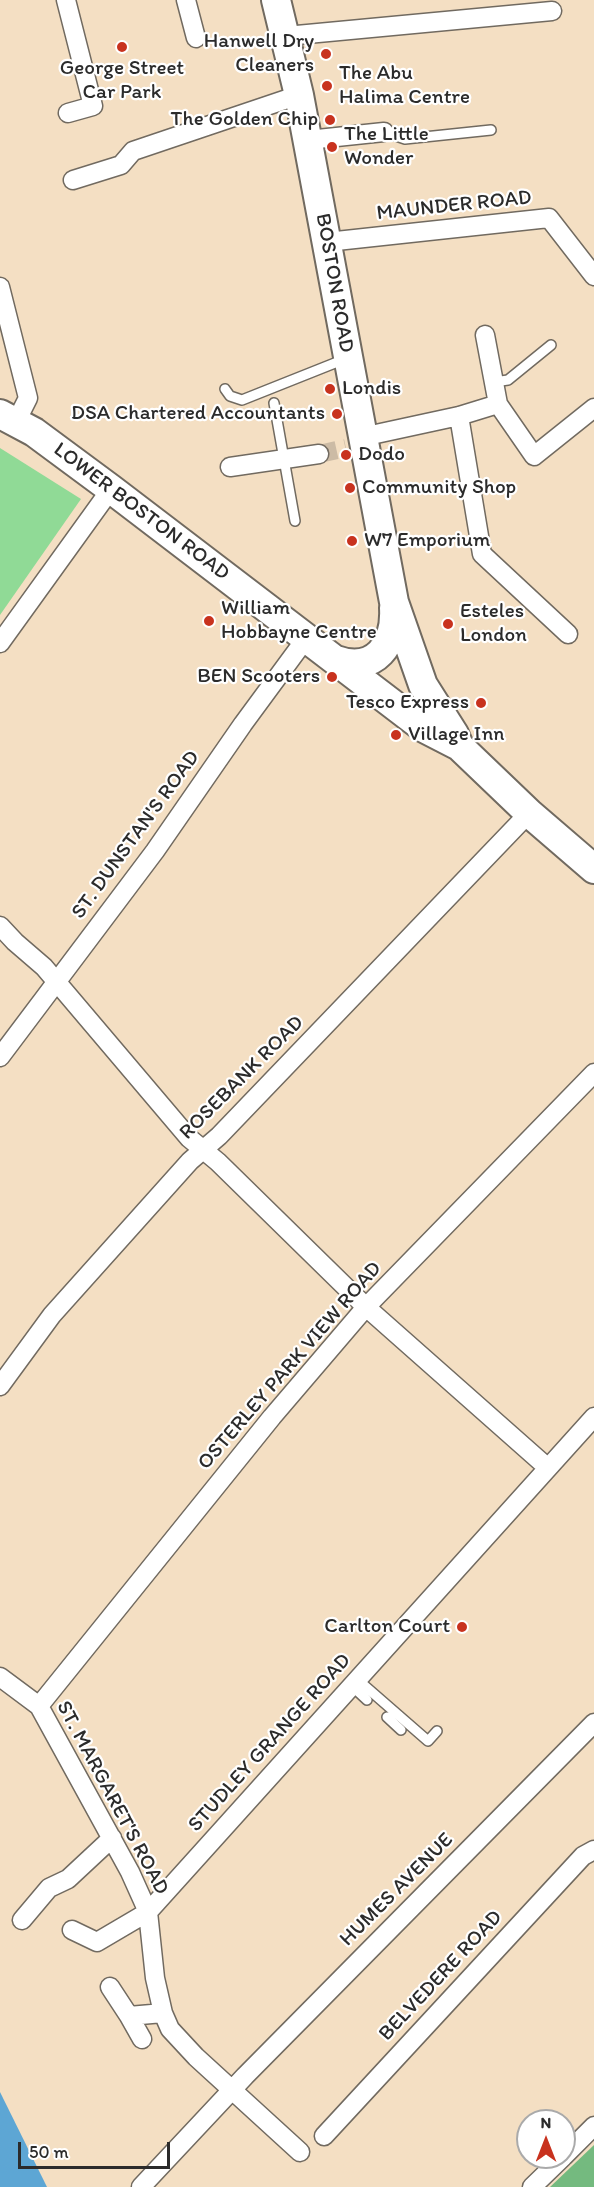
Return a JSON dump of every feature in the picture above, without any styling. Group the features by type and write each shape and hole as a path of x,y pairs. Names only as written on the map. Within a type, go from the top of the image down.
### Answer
{"main road":[{"name":"BOSTON ROAD","path":"276,0 299,95 327,242 347,358 357,443 393,602 423,685 459,746"},
{"name":"LOWER BOSTON ROAD","path":"15,411 53,446 336,660"},
{"name":"BOSTON ROAD","path":"336,660 359,664 381,653 391,638 393,602"},
{"name":"BOSTON ROAD","path":"336,660 424,728 459,746 529,813 594,869"}],"street":[{"path":"66,0 93,106 68,113"},
{"path":"186,0 196,38"},
{"path":"286,36 552,10"},
{"path":"73,180 121,165 133,151 299,95"},
{"path":"308,140 384,132"},
{"name":"MAUNDER ROAD","path":"327,242 549,218 594,276"},
{"path":"0,287 15,411"},
{"path":"485,335 498,404 534,456 594,408"},
{"path":"357,443 498,404"},
{"path":"459,416 482,554 568,634"},
{"path":"230,467 319,454"},
{"path":"0,643 111,489"},
{"name":"ST. DUNSTAN'S ROAD","path":"0,1057 155,851 307,637"},
{"name":"ROSEBANK ROAD","path":"0,1386 52,1315 190,1161 529,813"},
{"path":"0,926 57,981 189,1137 366,1307 548,1468"},
{"name":"OSTERLEY PARK VIEW ROAD","path":"39,1706 272,1417 366,1307 594,1073"},
{"name":"STUDLEY GRANGE ROAD","path":"72,1930 97,1942 148,1912 594,1417"},
{"name":"ST. MARGARET'S ROAD","path":"0,1677 39,1706 130,1872 148,1912 155,1978 163,2013 170,2029 196,2057 300,2152"},
{"name":"HUMES AVENUE","path":"141,2187 233,2089 594,1723"},
{"path":"22,1920 49,1888 68,1879 112,1838"},
{"name":"BELVEDERE ROAD","path":"324,2136 583,1856 594,1851"},
{"path":"110,1987 142,2039"},
{"path":"129,2016 163,2013"},
{"path":"576,2143 594,2126"},
{"path":"532,2187 550,2169"}],"lane":[{"path":"384,132 405,139 491,130"},
{"path":"494,382 508,380 551,345"},
{"path":"225,388 230,396 242,400 347,358"},
{"path":"274,403 295,521"},
{"path":"355,1683 367,1700"},
{"path":"355,1683 428,1742 437,1731"},
{"path":"387,1717 401,1730"}],"green space":[{"path":"0,448 81,499 0,615"},
{"path":"594,2145 594,2187 550,2187 569,2169 576,2169 576,2162"}],"water":[{"path":"0,2092 47,2187 0,2187"}],"tunnel":[{"path":"319,454 346,448"}],"place":[{"name":"George Street Car Park","path":"122,47"},
{"name":"Hanwell Dry Cleaners","path":"326,54"},
{"name":"The Abu Halima Centre","path":"327,86"},
{"name":"The Golden Chip","path":"330,120"},
{"name":"The Little Wonder","path":"332,147"},
{"name":"Londis","path":"330,389"},
{"name":"DSA Chartered Accountants","path":"337,414"},
{"name":"Dodo","path":"346,455"},
{"name":"Community Shop","path":"350,488"},
{"name":"W7 Emporium","path":"352,541"},
{"name":"William Hobbayne Centre","path":"209,621"},
{"name":"Esteles London","path":"448,624"},
{"name":"BEN Scooters","path":"332,677"},
{"name":"Tesco Express","path":"481,703"},
{"name":"Village Inn","path":"396,735"},
{"name":"Carlton Court","path":"462,1627"}]}
